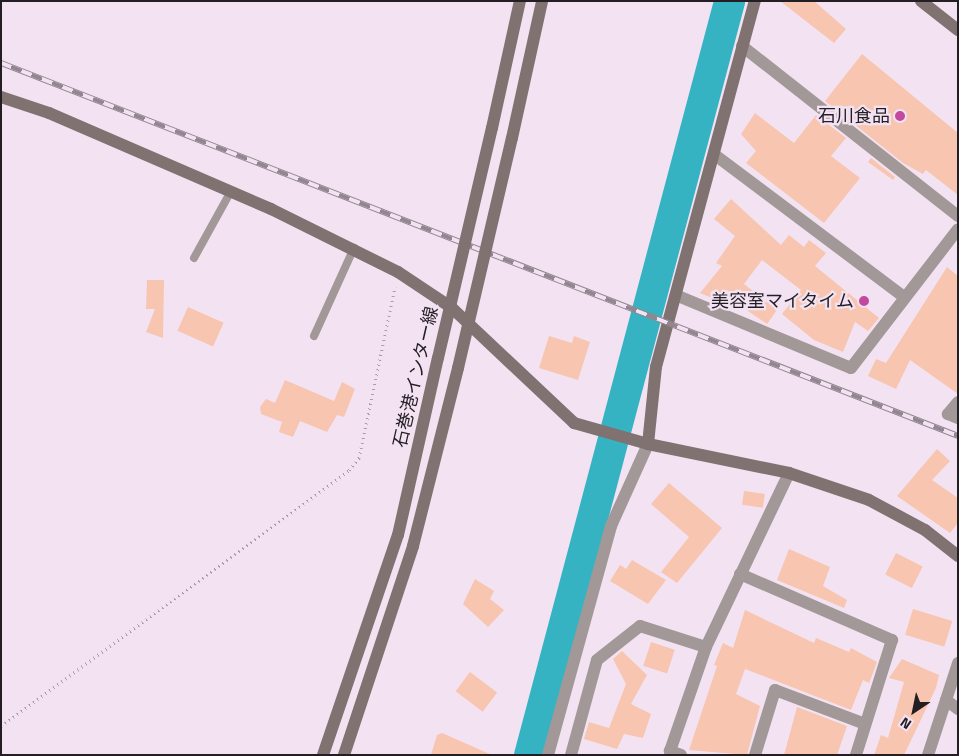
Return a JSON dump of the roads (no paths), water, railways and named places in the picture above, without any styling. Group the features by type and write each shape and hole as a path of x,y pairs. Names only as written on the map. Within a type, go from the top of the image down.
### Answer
{"street":[{"name":"石巻港インター線","path":"323,755 398,535 520,1"},
{"path":"344,755 413,546 458,368 542,1"},
{"path":"548,755 611,526 648,444 656,367 678,296 755,1"},
{"path":"921,1 958,30"},
{"path":"742,46 958,216"},
{"path":"1,97 49,113 231,191 354,248 398,272 452,308 548,402 589,428 648,444 789,473 868,500 925,530 958,556"},
{"path":"716,155 904,297"},
{"path":"678,296 851,368 958,229"},
{"path":"958,402 948,414 958,418"},
{"path":"681,755 670,751 706,647 789,473"},
{"path":"740,574 892,640 856,755"},
{"path":"571,755 597,660 640,626 706,647"},
{"path":"928,755 958,663"},
{"path":"755,755 775,690 865,724"},
{"path":"946,700 958,709"}],"lane":[{"path":"194,258 231,191"},
{"path":"314,336 354,248"}],"waterway":[{"path":"529,755 729,1"}],"railway":[{"path":"1,63 958,436"}],"place":[{"name":"石川食品","path":"900,116"},
{"name":"美容室マイタイム","path":"864,301"}]}
